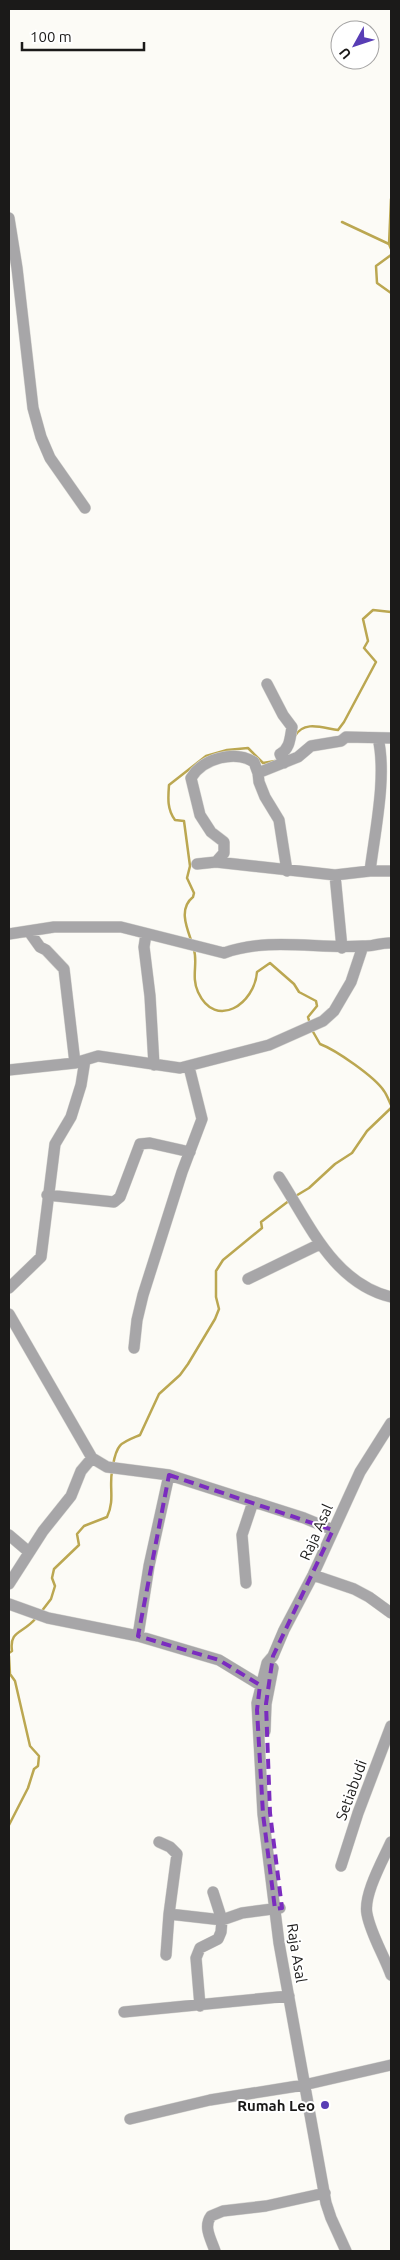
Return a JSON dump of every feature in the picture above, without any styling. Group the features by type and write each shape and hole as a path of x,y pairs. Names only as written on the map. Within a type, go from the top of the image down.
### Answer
{"street":[{"path":"9,218 17,268 33,408 41,437 50,458 85,508"},
{"path":"268,684 283,715 292,727 287,749 282,758"},
{"path":"258,773 282,758 298,757 311,746 341,741 346,737 391,738"},
{"path":"370,871 378,808 381,751 378,738"},
{"path":"216,862 224,853 224,842 211,832 200,815 191,778 196,770 215,760 233,755 254,762 265,798 279,820 287,871"},
{"path":"197,864 216,862 335,875 391,871"},
{"path":"335,875 342,948"},
{"path":"9,934 54,927 121,927 224,953 238,948 266,944 342,948 372,946 381,942 391,943"},
{"path":"9,1288 41,1257 47,1195 55,1144 71,1117 82,1085 80,1062 64,969 46,950 40,947 30,932"},
{"path":"146,934 144,947 150,996 154,1065"},
{"path":"9,1070 80,1062 98,1056 180,1068 270,1045 323,1021 340,1001 356,969 358,956 363,946"},
{"path":"134,1348 137,1320 143,1295 202,1119 189,1067"},
{"path":"47,1195 114,1202 120,1197 140,1144 150,1143 190,1152"},
{"path":"279,1177 320,1244 358,1283 377,1294 391,1297"},
{"path":"248,1279 320,1244"},
{"path":"9,1314 92,1458 113,1468 169,1475 304,1518 333,1530"},
{"name":"Raja Asal","path":"346,2251 330,2218 268,1858 259,1763 257,1710 260,1685 267,1663 273,1656 284,1630 314,1575 360,1472 391,1422"},
{"path":"9,1584 29,1552 71,1496 81,1471 92,1458"},
{"path":"138,1636 149,1566 169,1475"},
{"path":"246,1583 242,1535 253,1502"},
{"path":"9,1535 29,1552"},
{"path":"314,1575 369,1597 391,1613"},
{"path":"9,1604 48,1618 138,1636 219,1660 260,1685"},
{"name":"Raja Asal","path":"273,1656 274,1663 265,1710 266,1762 278,1908 288,1996 335,2209 354,2251"},
{"name":"Setiabudi","path":"341,1866 358,1813 391,1726"},
{"path":"159,1842 170,1847 177,1854 166,1955"},
{"path":"391,1842 366,1906 370,1924 391,1975"},
{"path":"200,2006 195,1966 196,1958 200,1948 220,1936 222,1920 213,1892"},
{"path":"169,1914 222,1920 242,1914 278,1908"},
{"path":"124,2012 288,1996"},
{"path":"130,2119 219,2098 307,2084 391,2065"},
{"path":"215,2251 207,2229 211,2216 223,2212 258,2208 325,2192"}],"highlighted area":[{"path":"169,1475 333,1530 273,1656 266,1704 270,1813 282,1908 275,1909 263,1814 257,1710 260,1685 219,1660 138,1636"}],"waterway":[{"path":"389,244 391,199"},
{"path":"342,222 389,244 391,249"},
{"path":"391,255 376,266 377,283 391,293"},
{"path":"295,736 303,728 314,726 338,730 376,662 364,648 368,641 363,619 373,610 391,612"},
{"path":"191,940 185,912 186,906 194,893 187,878 190,866 184,821 175,820 169,808 169,785 206,756 227,750 248,748 263,763 275,761"},
{"path":"194,950 198,992 206,1004 215,1010 224,1011 234,1008 242,1002 255,983 257,972 270,963 294,984 299,992 316,1001 317,1006 308,1017 310,1024"},
{"path":"312,1030 320,1044 345,1058 379,1085 391,1105"},
{"path":"294,1197 309,1188 335,1164 352,1153 367,1131 391,1108"},
{"path":"113,1465 118,1448 124,1442 140,1435 159,1394 180,1375 215,1319 219,1309 216,1297 216,1271 223,1260 262,1228 261,1222 290,1200"},
{"path":"41,1612 51,1599 55,1586 52,1578 54,1569 79,1545 77,1534 84,1526 107,1517 111,1505 112,1471"},
{"path":"9,1653 12,1651 15,1636 36,1618"},
{"path":"9,1656 10,1674 15,1681 30,1746 39,1756 38,1766 34,1769 28,1788 9,1825"}],"place":[{"name":"Rumah Leo","path":"325,2105"}]}
